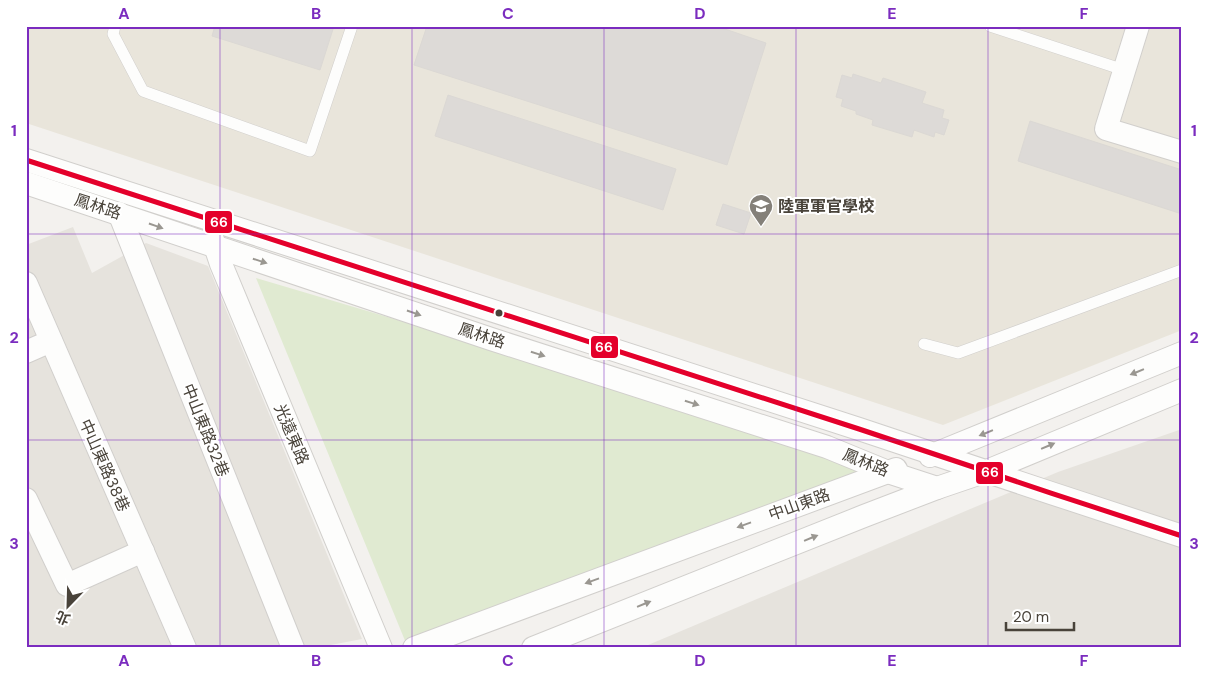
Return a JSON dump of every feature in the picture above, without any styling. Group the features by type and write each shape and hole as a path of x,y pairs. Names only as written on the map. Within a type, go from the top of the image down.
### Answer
{"street":[{"path":"1138,26 1106,129 1182,152"},
{"name":"鳳林路","path":"26,160 935,454 1038,490 1182,536"},
{"name":"鳳林路","path":"26,183 491,339 827,447 888,472 937,488"},
{"name":"中山東路32巷","path":"119,213 293,648"},
{"name":"光遠東路","path":"208,218 214,246 381,648"},
{"name":"中山東路38巷","path":"26,283 185,648"},
{"path":"26,352 51,341"},
{"name":"中山東路","path":"414,648 935,454 1182,353"},
{"path":"533,648 937,488 987,471 1182,390"},
{"path":"26,499 67,585 143,551"}],"lane":[{"path":"116,26 113,34 143,91 310,151 352,26"},
{"path":"990,26 1124,70"},
{"path":"924,344 958,353 1182,270"}],"shaded area":[{"name":"陸軍軍官學校","path":"26,26 1182,26 1182,330 943,425 26,123"},
{"path":"73,227 92,273 146,243 208,266 362,639 315,648 26,648 26,245"},
{"path":"1182,429 1182,648 641,648 1058,472"}],"green space":[{"path":"256,278 827,447 888,472 406,643"}],"building":[{"path":"215,26 334,26 320,70 212,36"},
{"path":"427,26 716,26 766,43 727,165 414,65"},
{"path":"853,74 881,83 883,78 926,92 922,103 944,110 942,118 949,120 944,135 935,132 934,137 914,130 912,137 872,125 873,120 841,106 843,99 836,97 842,75 852,78"},
{"path":"448,95 676,169 663,210 435,136"},
{"path":"1030,121 1182,170 1182,214 1018,161"},
{"path":"723,204 751,213 744,234 716,225"}],"transit line":[{"name":"66","path":"26,160 859,429 1182,536"}],"place":[{"name":"陸軍軍官學校","path":"761,227"}]}
